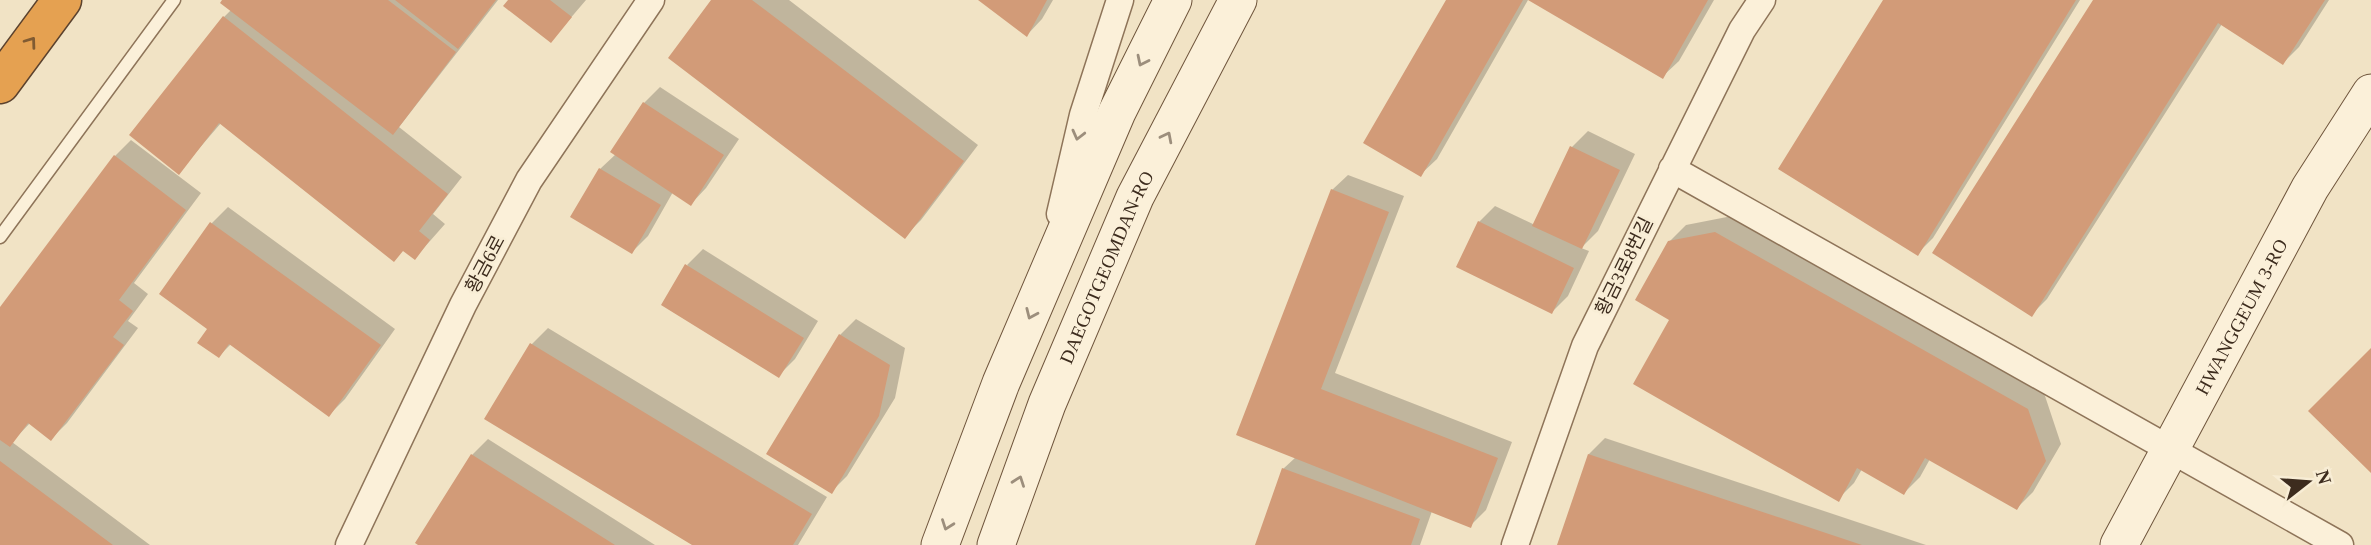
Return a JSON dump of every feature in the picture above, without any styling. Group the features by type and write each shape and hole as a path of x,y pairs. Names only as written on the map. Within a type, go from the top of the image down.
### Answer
{"highway":[{"path":"0,84 62,0"}],"main road":[{"path":"940,545 1001,383 1117,112 1173,0"},
{"name":"DAEGOTGEOMDAN-RO","path":"996,545 1047,404 1135,197 1238,0"},
{"name":"HWANGGEUM 3-RO","path":"2119,545 2310,188 2371,93"}],"street":[{"name":"황금6로","path":"349,545 463,305 529,180 651,0"},
{"path":"1046,281 1080,128 1119,0"},
{"name":"황금3로8번길","path":"1515,545 1585,346 1742,30 1762,0"},
{"path":"1672,169 2340,545"}],"lane":[{"path":"0,237 174,0"}],"building":[{"path":"222,0 388,0 456,52 393,135 220,3"},
{"path":"395,0 496,0 458,49"},
{"path":"508,0 550,0 572,17 551,43 503,6"},
{"path":"711,0 752,0 964,161 905,239 668,58"},
{"path":"978,0 1047,0 1027,37"},
{"path":"1446,0 1523,0 1421,177 1363,143"},
{"path":"1528,0 1708,0 1663,79"},
{"path":"1883,0 2076,0 1918,256 1778,169"},
{"path":"2093,0 2325,0 2283,65 2218,23 2032,317 1932,253"},
{"path":"223,16 448,194 419,231 430,240 415,260 403,251 394,262 219,123 179,175 129,135"},
{"path":"643,102 724,155 691,206 610,152"},
{"path":"1570,146 1620,170 1582,249 1532,226"},
{"path":"114,155 186,210 119,300 133,311 113,337 124,345 51,441 28,423 10,447 0,440 0,307"},
{"path":"599,168 661,205 632,254 570,217"},
{"path":"1331,189 1389,212 1321,389 1498,458 1471,528 1236,435"},
{"path":"1478,221 1574,268 1552,314 1456,267"},
{"path":"210,222 381,345 329,417 229,344 219,358 197,343 207,329 159,294"},
{"path":"1715,232 2028,409 2046,461 2017,510 1925,458 1904,495 1857,468 1839,502 1633,384 1669,320 1635,300 1668,241"},
{"path":"685,264 804,338 779,378 661,305"},
{"path":"839,334 890,365 879,416 832,494 766,454"},
{"path":"530,343 812,514 793,545 692,545 484,419"},
{"path":"2371,348 2371,473 2308,411"},
{"path":"471,454 615,545 418,545 415,543"},
{"path":"1588,454 1862,545 1557,545"},
{"path":"0,461 113,545 0,545"},
{"path":"1282,468 1420,519 1411,545 1255,545"}]}
